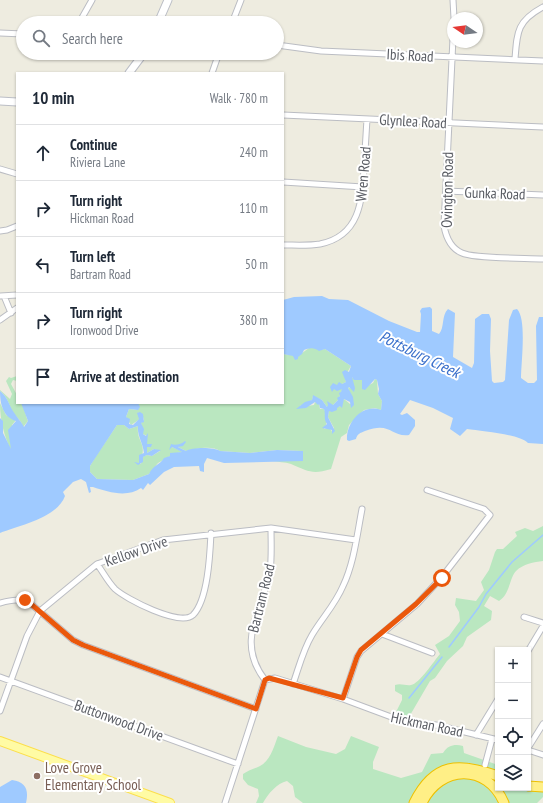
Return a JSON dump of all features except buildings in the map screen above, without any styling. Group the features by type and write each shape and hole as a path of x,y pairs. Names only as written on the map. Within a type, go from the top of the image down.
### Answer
{"highway":[{"path":"414,803 427,783 436,775 450,768 471,767 495,775"},
{"path":"422,803 430,790 444,778 458,774 478,776 487,781 496,789 504,803"},
{"path":"531,786 543,788"}],"main road":[{"path":"0,741 170,803"}],"street":[{"path":"83,16 92,0"},
{"path":"161,16 168,0"},
{"path":"235,16 241,0"},
{"path":"453,0 454,12"},
{"path":"515,59 517,37 522,23 527,17 543,7"},
{"path":"0,32 16,33"},
{"name":"Ibis Road","path":"284,46 321,51 543,61"},
{"name":"Ovington Road","path":"452,48 444,226 446,236 456,249 463,254 475,256 543,259"},
{"path":"130,72 139,60"},
{"path":"212,72 217,60"},
{"path":"0,101 16,102"},
{"name":"Glynlea Road","path":"284,115 543,127"},
{"name":"Wren Road","path":"284,245 320,244 338,238 355,220 361,204 367,119"},
{"path":"0,169 16,174"},
{"path":"284,182 363,187"},
{"name":"Gunka Road","path":"446,191 543,195"},
{"path":"0,231 8,230 16,226"},
{"path":"11,312 2,296 16,295"},
{"path":"0,320 16,309"},
{"path":"343,698 357,657 361,650 416,604 442,578 490,515 484,509 427,490"},
{"path":"293,684 309,640 332,606 344,584 356,540 362,509"},
{"name":"Kellow Drive","path":"0,711 27,636 40,611 97,564 163,540 211,533 271,528 356,540"},
{"name":"Bartram Road","path":"265,680 254,660 250,637 269,572 271,528"},
{"path":"97,564 114,588 123,596 148,608 176,618 186,618 194,614 198,607 208,574 211,533"},
{"path":"0,603 12,600 25,600 73,640 83,645 256,709"},
{"path":"524,617 543,623"},
{"path":"530,647 543,626"},
{"path":"382,634 432,653"},
{"name":"Buttonwood Drive","path":"0,677 238,764"},
{"name":"Hickman Road","path":"265,680 275,678 343,698 402,722 436,725 495,740"},
{"path":"225,803 265,680"},
{"path":"476,735 495,705"},
{"path":"531,744 543,724"},
{"path":"485,765 495,740"},
{"path":"531,750 543,755"}],"green space":[{"path":"309,348 320,350 325,349 351,366 345,376 346,382 332,389 343,388 338,400 333,405 327,407 322,400 313,396 312,400 300,406 314,405 315,402 319,404 320,409 324,409 326,416 327,422 324,429 329,428 332,431 331,433 334,428 328,417 329,410 340,406 344,399 350,404 353,403 348,387 352,389 350,377 362,380 369,385 373,383 375,379 377,380 378,394 382,401 381,410 375,408 364,410 349,425 347,433 341,437 331,469 314,472 289,463 272,461 302,461 302,451 277,450 250,453 220,451 213,448 208,448 186,451 178,447 182,444 172,447 183,452 170,454 170,456 158,463 149,474 133,480 97,479 90,472 90,466 117,425 124,425 129,429 138,426 138,432 143,447 142,456 139,463 141,464 142,457 147,455 152,456 160,451 154,449 147,453 147,436 143,434 141,423 144,420 143,417 131,425 126,417 129,409 138,410 138,404 284,404 284,354 298,356"},
{"path":"16,376 16,381 13,380 11,384 16,393 16,404 22,404 28,421 23,427 14,414 5,396 0,391 10,399 12,394 6,381 9,377"},
{"path":"0,403 6,415 16,420 12,425 11,451 3,428"},
{"path":"543,526 543,561 525,565 516,571 507,591 503,598 499,601 490,596 484,606 492,611 491,620 467,637 463,646 447,661 435,678 430,681 409,717 395,714 402,700 402,695 395,691 395,685 411,685 418,681 440,654 435,645 449,636 460,621 459,612 455,605 456,598 476,601 484,590 481,582 489,570 497,549 503,549 517,536 515,532 525,528 533,531"},
{"path":"278,736 306,747 336,754 345,749 351,736 379,747 373,762 373,769 401,778 422,772 431,754 443,753 447,748 457,745 463,746 464,753 495,764 495,771 474,764 464,763 411,803 303,803 295,797 293,786 287,781 273,789 263,803 256,803 259,796 258,789 248,785 243,779 243,774 264,763 272,752"},
{"path":"485,773 495,777 495,787"},
{"path":"461,776 485,782 501,803 424,803 440,783"},
{"path":"531,790 543,791 543,797 537,803 506,803 498,791"}],"water":[{"name":"Pottsburg Creek","path":"322,296 329,299 348,300 389,321 417,332 420,332 420,311 422,308 430,307 432,309 432,331 439,334 442,328 444,315 448,309 455,313 453,357 472,368 474,363 475,319 482,314 489,314 491,319 490,351 492,381 494,383 503,382 505,380 509,320 513,310 517,309 520,314 523,331 521,378 528,383 534,383 537,380 536,326 539,317 543,317 543,444 528,443 517,437 509,435 467,429 460,436 450,429 453,418 433,408 410,400 400,414 402,415 407,413 415,420 415,426 409,435 398,434 385,428 374,428 362,432 356,439 349,441 347,440 347,433 349,427 357,416 368,409 381,410 382,401 378,394 379,389 377,380 375,379 365,390 362,389 362,380 354,380 352,377 355,388 354,392 349,387 348,388 353,397 354,405 351,408 350,402 344,399 342,408 340,406 337,410 332,412 329,411 328,417 335,431 332,434 332,430 322,428 327,424 324,409 320,408 319,404 318,405 315,402 306,408 296,409 305,402 312,400 313,395 322,400 327,407 327,401 333,405 338,400 337,398 340,396 339,393 342,389 337,391 334,389 332,392 330,387 333,383 337,385 339,382 342,384 346,382 342,372 345,370 349,372 351,366 325,349 319,351 313,348 306,349 298,357 298,359 295,360 293,356 284,354 284,300 294,297"},
{"path":"0,391 5,396 24,427 28,421 21,404 138,404 140,407 138,410 129,409 126,417 130,419 129,424 133,425 139,419 137,413 140,412 143,414 144,422 141,423 144,429 143,434 146,436 148,433 147,444 152,444 151,447 147,447 147,453 154,449 161,450 152,456 147,455 143,457 143,462 138,465 134,462 139,463 139,455 144,453 138,433 138,426 129,429 124,425 117,425 90,466 90,472 97,479 133,480 149,474 152,469 164,458 170,456 170,453 182,452 172,447 169,450 171,444 174,445 185,441 186,442 183,446 178,447 186,451 203,448 250,453 277,450 303,451 303,461 224,463 207,458 204,464 204,472 200,471 199,466 174,467 164,472 150,485 148,483 143,490 141,488 130,493 117,493 90,487 91,492 89,493 86,482 81,479 73,482 63,492 65,496 61,504 54,510 37,520 0,533 0,418 3,421 3,433 11,449 8,430 16,421 5,413 1,401"},
{"path":"12,780 21,783 25,787 27,791 26,803 0,803 0,787"}],"waterway":[{"path":"449,647 479,607 486,594 512,562 543,535"},
{"path":"409,698 442,657"}],"place":[{"name":"Love Grove Elementary School","path":"37,776"}],"route":[{"path":"25,600 73,640 93,650 256,709 265,680 269,678 275,678 343,698 357,657 361,650 416,604 442,578"}]}
